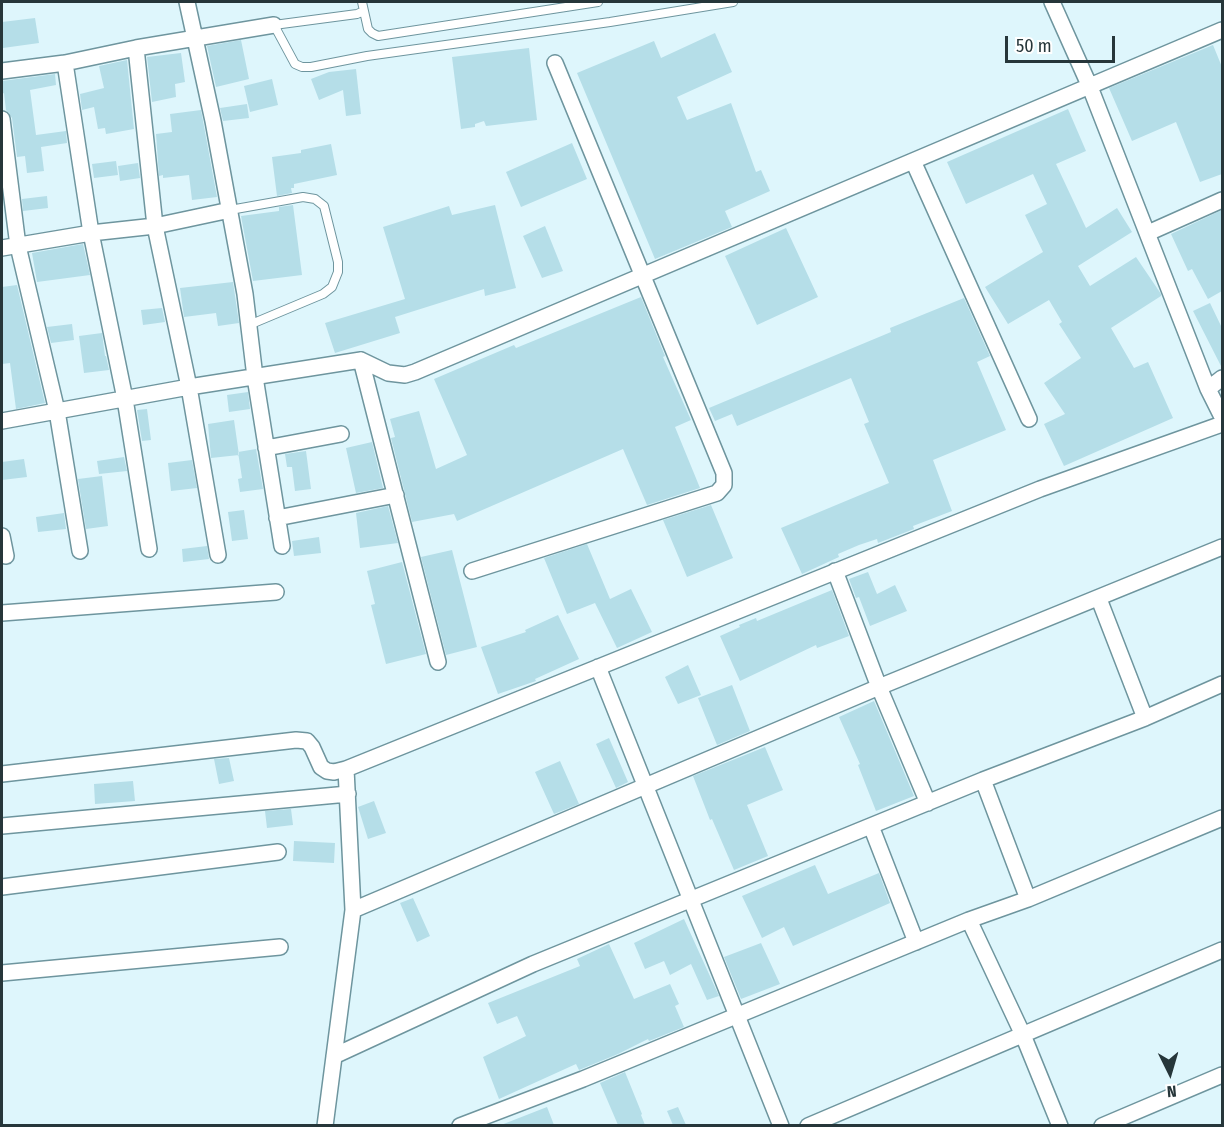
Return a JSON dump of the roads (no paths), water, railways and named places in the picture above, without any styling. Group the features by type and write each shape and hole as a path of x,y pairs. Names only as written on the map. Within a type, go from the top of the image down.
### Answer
{"street":[{"path":"187,2 213,121 245,294 255,377 282,546"},
{"path":"1052,2 1090,87 1208,389 1222,417"},
{"path":"2,70 65,63 136,48 274,25"},
{"path":"2,421 189,387 361,360 388,373 405,375 416,372 1222,30"},
{"path":"136,48 155,226 189,387 218,555"},
{"path":"65,63 92,233 125,399 149,549"},
{"path":"472,570 717,493 724,485 724,473 555,63"},
{"path":"2,119 18,246 57,411 80,550"},
{"path":"913,161 1029,419"},
{"path":"1148,233 1222,200"},
{"path":"2,248 92,233 155,226 230,210"},
{"path":"361,360 438,662"},
{"path":"1208,389 1222,378"},
{"path":"2,774 296,740 307,741 321,767 327,771 346,769 1058,482 1222,424"},
{"path":"266,448 341,434"},
{"path":"277,518 396,495"},
{"path":"2,536 6,556"},
{"path":"353,910 879,687 1222,547"},
{"path":"835,571 879,687 928,803"},
{"path":"2,613 276,592"},
{"path":"1099,599 1145,718"},
{"path":"598,667 781,1125"},
{"path":"334,1056 533,964 983,780 1145,718 1222,684"},
{"path":"325,1125 353,910 346,769"},
{"path":"983,780 1028,899"},
{"path":"2,826 348,794"},
{"path":"460,1125 583,1079 1222,818"},
{"path":"871,826 916,942"},
{"path":"2,887 278,852"},
{"path":"969,920 1023,1035 1060,1125"},
{"path":"2,973 280,948"},
{"path":"808,1125 1222,950"},
{"path":"1102,1125 1222,1075"}],"lane":[{"path":"362,2 368,29 378,36 598,2"},
{"path":"364,11 357,14 274,25 295,64 302,67 733,2"},
{"path":"230,210 303,197 315,199 324,206 338,262 338,273 332,287 323,294 249,325"}]}
